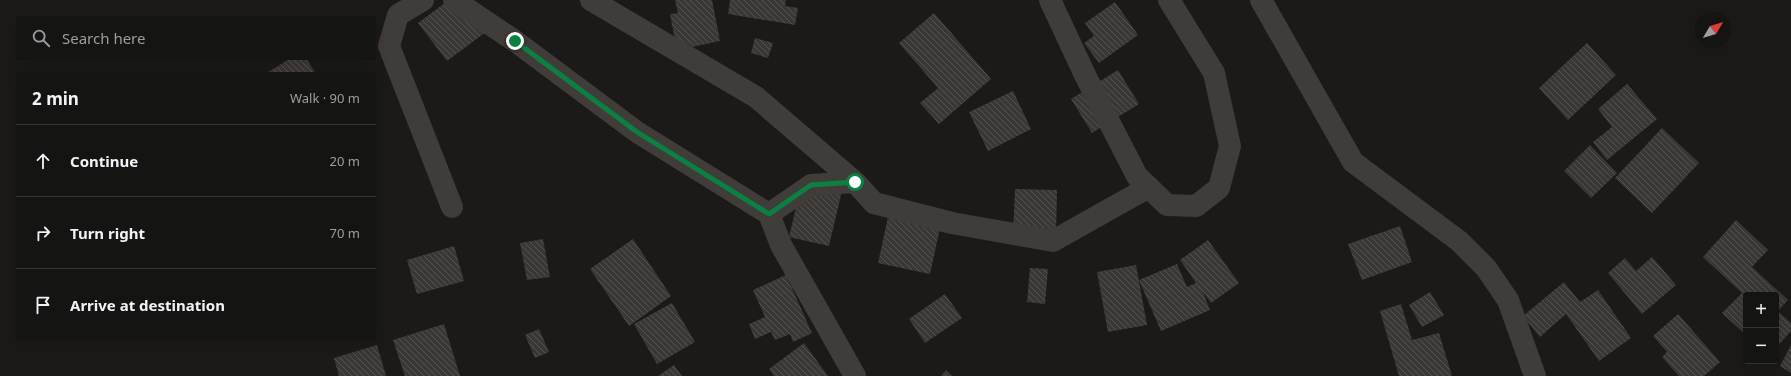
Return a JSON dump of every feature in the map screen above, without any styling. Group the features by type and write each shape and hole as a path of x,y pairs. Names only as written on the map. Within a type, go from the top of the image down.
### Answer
{"street":[{"path":"424,0 398,15 389,46 452,207"},
{"path":"454,0 515,41 637,132 769,214 781,245 855,376"},
{"path":"591,0 756,97 855,182 874,202 952,223 1053,241 1149,187"},
{"path":"1050,0 1085,75 1137,176 1167,204 1196,206 1219,188 1230,146 1214,73 1169,0"},
{"path":"1261,0 1353,162 1459,240 1486,268 1508,300 1535,376"},
{"path":"769,214 811,185 855,182"}],"building":[{"path":"449,0 486,32 447,61 418,23"},
{"path":"675,0 712,0 720,41 677,50 670,14 678,13"},
{"path":"730,0 786,0 785,6 798,8 795,25 728,14"},
{"path":"1115,2 1138,35 1099,63 1084,43 1094,36 1085,23"},
{"path":"934,13 991,79 939,124 920,103 938,88 899,43"},
{"path":"755,38 773,43 768,58 751,53"},
{"path":"1587,43 1616,75 1568,120 1539,88"},
{"path":"288,60 307,60 315,72 268,72"},
{"path":"1118,70 1139,104 1092,133 1071,99"},
{"path":"1627,84 1657,119 1607,160 1593,142 1612,127 1598,109"},
{"path":"1013,91 1031,129 988,151 969,112"},
{"path":"1662,128 1699,163 1652,213 1615,178"},
{"path":"1590,145 1617,173 1591,198 1564,171"},
{"path":"802,182 842,191 829,246 789,237"},
{"path":"1015,189 1057,190 1056,235 1013,234"},
{"path":"890,208 942,219 930,274 878,263"},
{"path":"1736,220 1768,250 1752,267 1788,300 1779,310 1779,292 1743,292 1743,332 1722,313 1742,293 1703,257"},
{"path":"1400,226 1412,262 1362,280 1348,244"},
{"path":"543,239 550,277 527,280 520,243"},
{"path":"633,239 671,296 629,326 590,269"},
{"path":"1208,240 1239,283 1211,303 1203,292 1210,310 1161,331 1139,280 1177,264 1187,287 1196,283 1180,260"},
{"path":"454,246 464,281 417,294 407,260"},
{"path":"1652,257 1676,285 1642,314 1608,273 1625,258 1636,271"},
{"path":"1136,265 1147,325 1108,332 1097,272"},
{"path":"1030,268 1048,269 1045,304 1027,302"},
{"path":"786,275 812,333 793,342 790,334 775,340 771,332 755,339 749,324 765,317 753,290"},
{"path":"1564,282 1580,302 1598,290 1631,338 1599,361 1566,314 1540,337 1523,316"},
{"path":"1430,292 1444,315 1422,327 1409,305"},
{"path":"945,294 962,318 925,343 909,319"},
{"path":"672,303 695,342 657,364 634,324"},
{"path":"1401,304 1412,340 1439,333 1452,376 1399,376 1380,311"},
{"path":"1779,312 1791,323 1791,331 1779,345"},
{"path":"1678,314 1720,362 1704,376 1679,376 1662,357 1667,352 1653,336"},
{"path":"444,324 460,376 405,376 393,340"},
{"path":"539,329 549,352 535,358 525,335"},
{"path":"804,343 828,376 774,376 769,369"},
{"path":"377,345 386,376 339,376 334,358"},
{"path":"1791,345 1791,373 1780,366"},
{"path":"674,365 682,376 658,376"},
{"path":"946,370 952,376 941,376"}],"route":[{"path":"515,41 637,132 769,214 811,185 855,182"}]}
